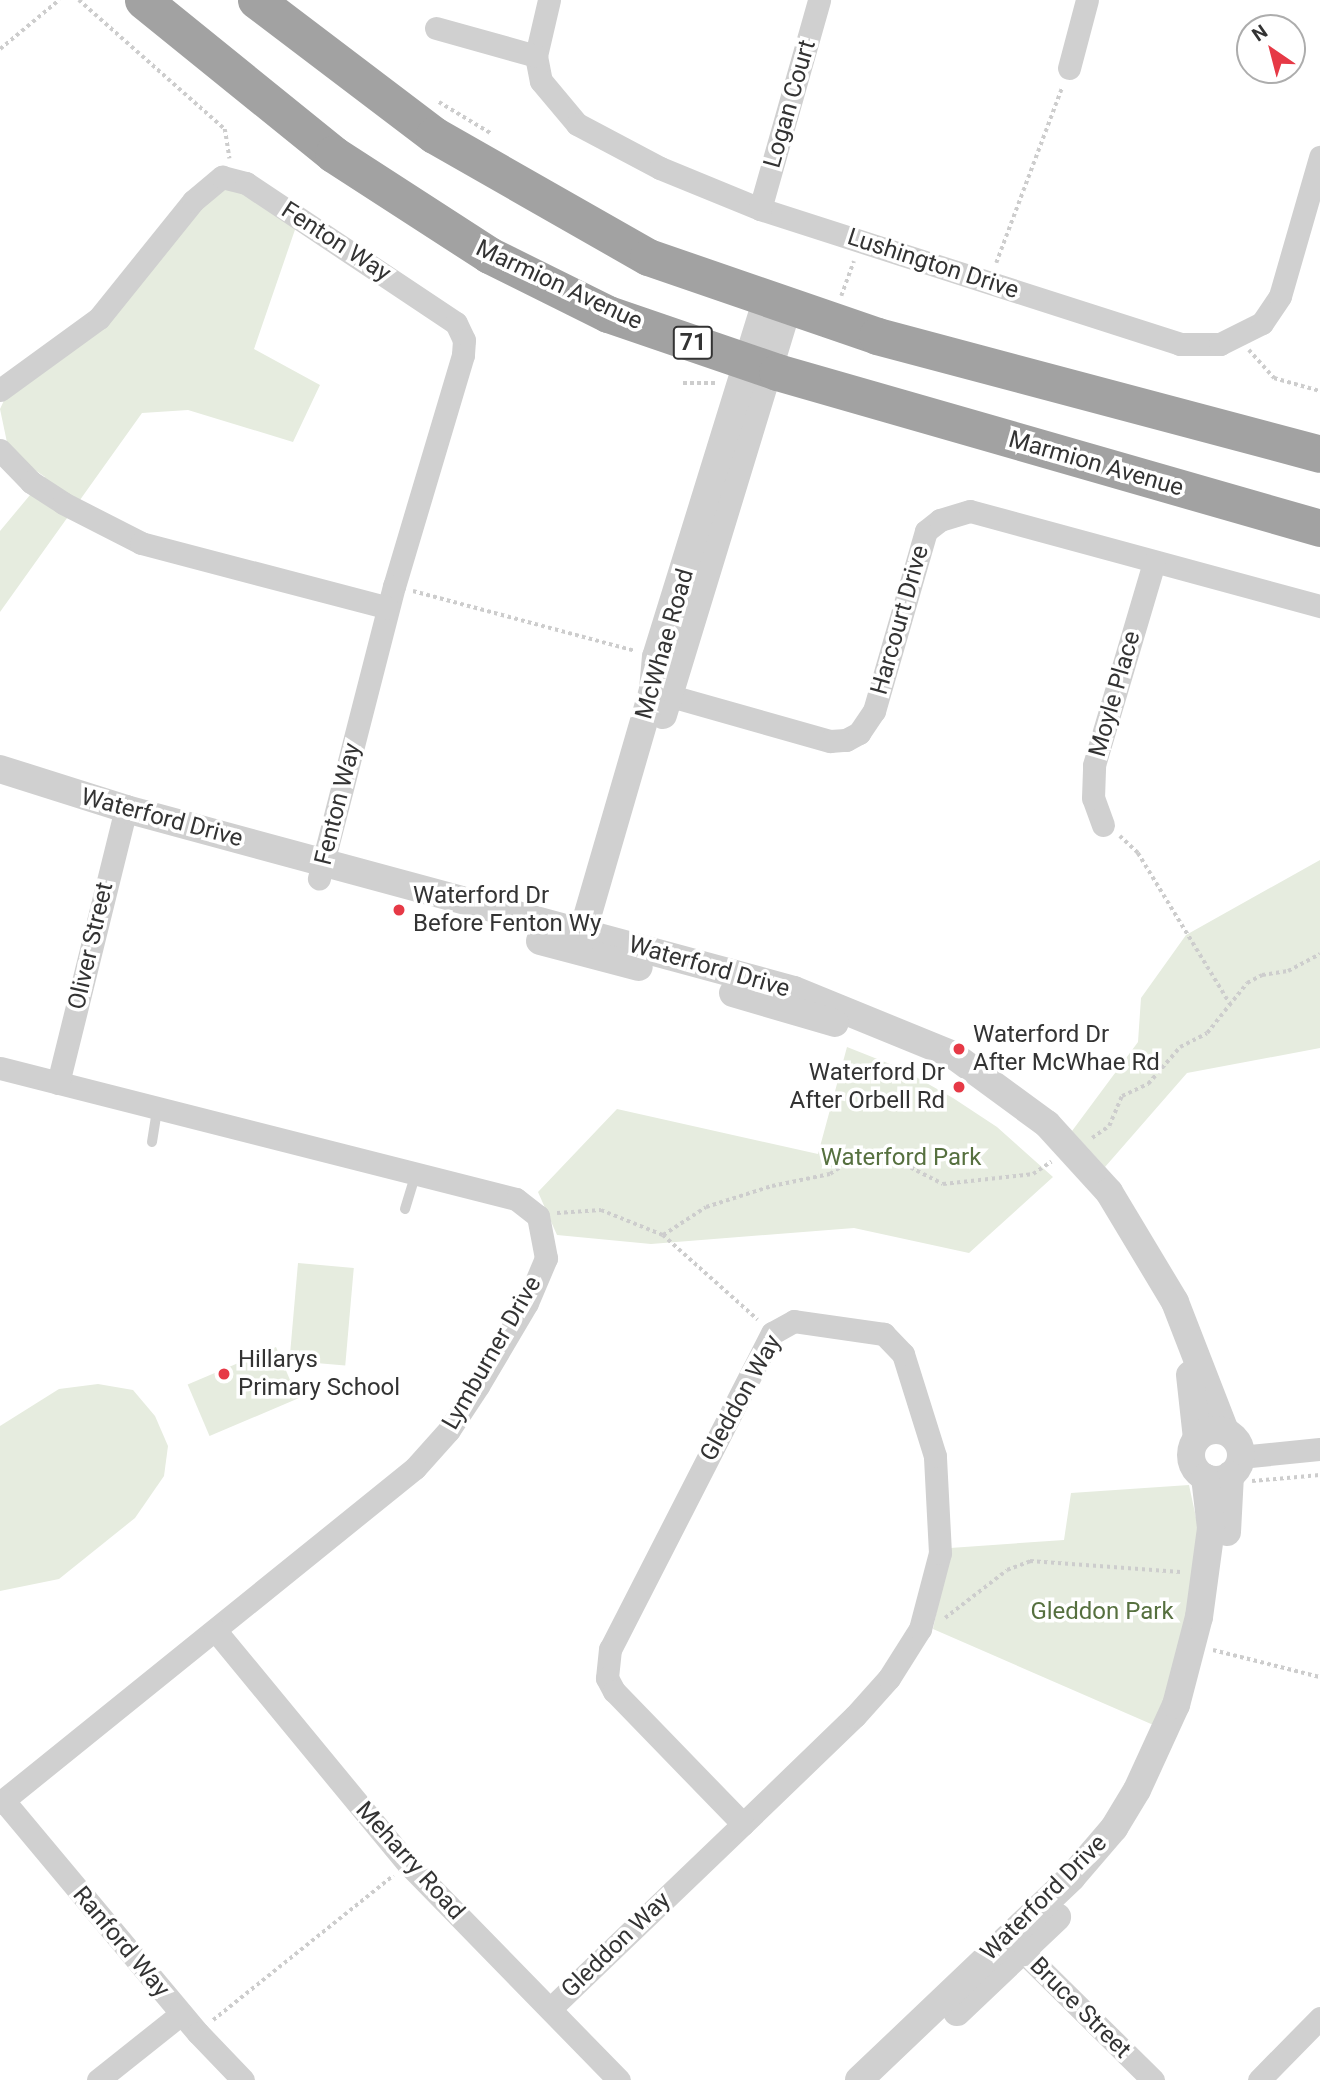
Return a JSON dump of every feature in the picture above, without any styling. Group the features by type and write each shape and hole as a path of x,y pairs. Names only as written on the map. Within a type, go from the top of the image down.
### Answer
{"highway":[{"name":"Marmion Avenue","path":"143,0 332,154 468,243 608,314 757,365 1320,528"},
{"path":"256,0 435,135 648,257 877,335 1320,454"}],"street":[{"path":"436,28 536,56 549,0"},
{"name":"Logan Court","path":"760,209 819,0"},
{"path":"1069,68 1087,0"},
{"name":"Lushington Drive","path":"536,56 541,81 577,124 660,168 760,209 1180,344 1220,344 1262,323 1280,296 1320,158"},
{"path":"0,390 92,324 205,188 213,180 232,177"},
{"name":"Fenton Way","path":"232,177 449,315 464,340 388,608 321,871"},
{"name":"McWhae Road","path":"661,693 656,657 778,302"},
{"name":"McWhae Road","path":"588,943 757,365"},
{"path":"0,450 31,482 63,503 141,542 388,608"},
{"name":"Harcourt Drive","path":"661,693 830,741 846,740 859,733 874,711 926,531 954,515 970,511 1320,606"},
{"name":"Moyle Place","path":"1103,825 1093,798 1094,765 1154,563"},
{"name":"Waterford Drive","path":"0,769 124,818"},
{"name":"Waterford Drive","path":"0,784 588,943 794,990 921,1038 985,1075 1109,1192 1156,1266 1192,1339 1225,1431 1237,1442 1231,1473 1227,1553 1211,1650 1189,1723 1132,1832 1074,1901 1015,1944 859,2080"},
{"name":"Oliver Street","path":"58,1083 124,818"},
{"path":"0,1068 516,1199 538,1216"},
{"name":"Waterford Drive","path":"1062,1150 1119,1234 1172,1331 1196,1395 1196,1438 1191,1460 1231,1473"},
{"name":"Lymburner Drive","path":"2,1802 385,1494 449,1430 539,1275 546,1245 538,1216"},
{"name":"Gleddon Way","path":"550,2009 743,1824 873,1697 926,1615 941,1545 935,1456 899,1346 884,1334 794,1321 772,1333 606,1664 614,1691 743,1824"},
{"path":"1196,1438 1210,1430 1225,1431"},
{"path":"1231,1473 1320,1449"},
{"name":"Waterford Drive","path":"887,2080 1015,1944 1107,1836 1162,1742 1186,1674 1209,1562 1211,1514 1231,1473"},
{"name":"Meharry Road","path":"215,1630 408,1864 619,2080"},
{"name":"Ranford Way","path":"2,1802 181,2014 243,2080"},
{"name":"Bruce Street","path":"1015,1944 1153,2080"},
{"path":"98,2080 181,2014"},
{"path":"1259,2080 1320,2018"}],"lane":[{"path":"152,1142 157,1110"},
{"path":"405,1209 416,1173"}],"path":[{"path":"0,49 59,0"},
{"path":"79,0 225,129 232,177"},
{"path":"989,282 1069,68"},
{"path":"434,100 499,141"},
{"path":"1238,337 1274,378 1320,391"},
{"path":"394,586 656,657"},
{"path":"1103,825 1138,853 1230,1004"},
{"path":"663,1235 706,1207 772,1186 830,1174 860,1154 892,1158 926,1179 957,1184 1033,1174 1076,1135 1102,1136 1122,1096 1162,1073 1180,1047 1207,1033 1254,978 1288,971 1320,954"},
{"path":"538,1216 601,1210 663,1235 772,1333"},
{"path":"1231,1473 1320,1475"},
{"path":"926,1615 947,1618 1007,1570 1030,1561 1188,1572"},
{"path":"1211,1650 1320,1677"},
{"path":"198,2033 408,1864"}],"green space":[{"path":"222,177 299,218 254,349 320,385 293,442 188,410 142,413 0,612 0,531 45,477 9,452 0,409 14,379 108,323"},
{"path":"1320,860 1320,1048 1187,1073 1105,1167 1072,1131 1138,1042 1141,998 1186,935"},
{"name":"Waterford Park","path":"847,1047 900,1068 953,1098 997,1127 1053,1177 969,1253 854,1228 651,1244 557,1235 538,1192 617,1109 818,1154"},
{"path":"298,1263 354,1268 345,1366 289,1361"},
{"path":"276,1347 298,1399 210,1436 188,1385"},
{"path":"98,1384 133,1390 155,1416 168,1446 164,1476 135,1518 59,1579 0,1591 0,1426 59,1389"},
{"name":"Gleddon Park","path":"1189,1485 1200,1536 1192,1593 1158,1727 933,1629 950,1548 1064,1540 1071,1493"}],"place":[{"name":"Waterford Dr Before Fenton Wy","path":"399,910"},
{"name":"Waterford Dr After McWhae Rd","path":"959,1049"},
{"name":"Waterford Dr After Orbell Rd","path":"959,1087"},
{"name":"Hillarys Primary School","path":"224,1374"}]}
